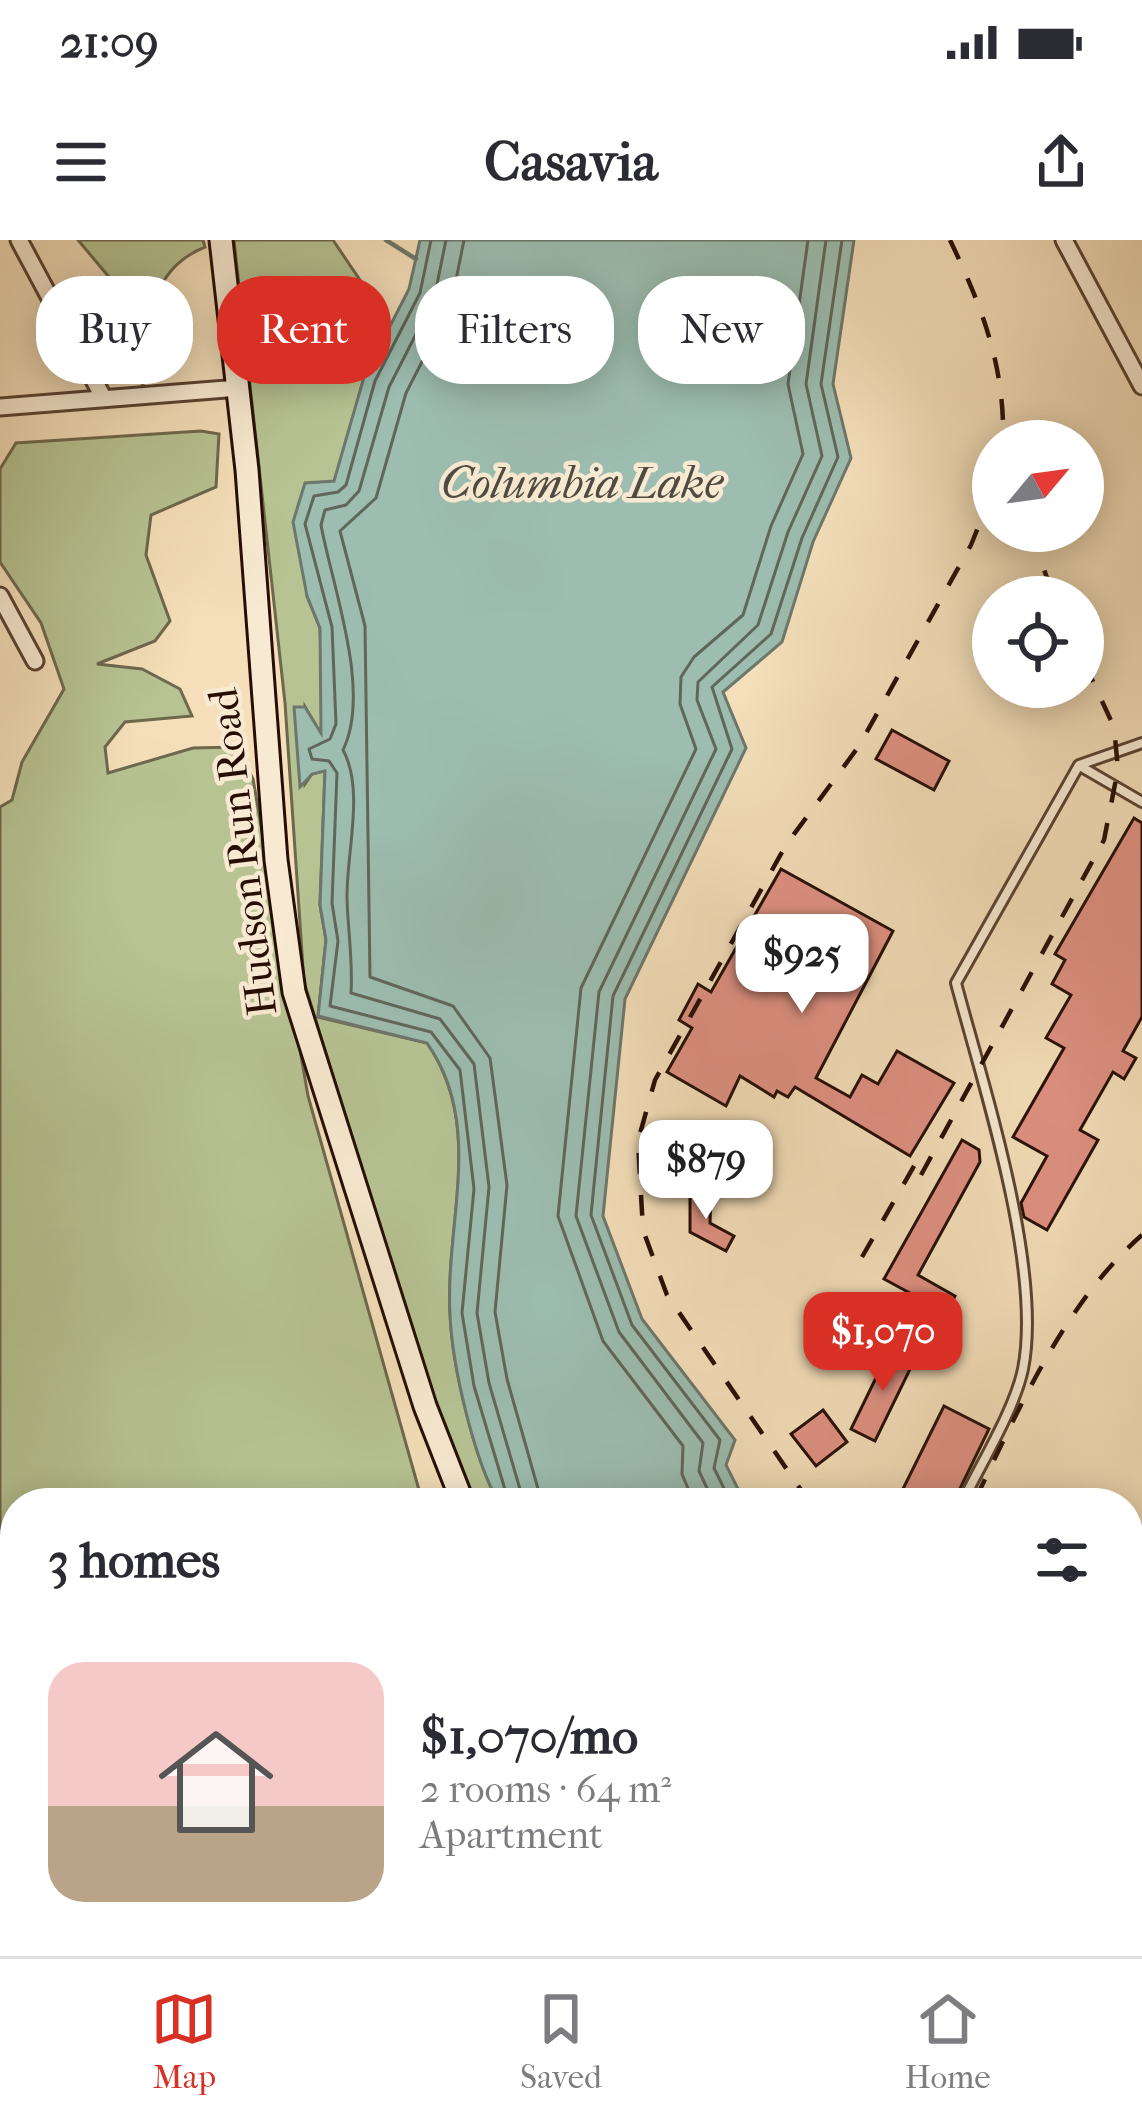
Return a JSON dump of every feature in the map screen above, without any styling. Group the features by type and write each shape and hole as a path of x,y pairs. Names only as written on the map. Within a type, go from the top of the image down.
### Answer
{"main road":[{"name":"Hudson Run Road","path":"220,240 239,388 274,837 294,992 418,1385 457,1488"}],"street":[{"path":"20,240 103,397"},
{"path":"1064,240 1142,386"},
{"path":"0,407 239,388"},
{"path":"0,596 35,661"}],"lane":[{"path":"969,1488 1023,1372 1026,1292 996,1133 956,983 1079,765 1142,742"},
{"path":"1079,765 1142,802"}],"green space":[{"path":"78,240 203,240 205,247 185,258 168,276 108,276"},
{"path":"234,240 333,240 357,276 238,276"},
{"path":"250,384 362,384 307,596 320,628 324,725 321,735 305,707 305,784 312,774 325,770 320,905 326,940 318,1017 427,1043 444,1075 458,1141 450,1279 452,1335 473,1438 492,1488 470,1488 439,1421 304,982 285,703"},
{"path":"201,431 219,434 216,487 151,515 146,555 170,621 155,641 97,664 142,669 180,689 192,716 125,722 105,747 108,773 193,748 236,747 253,779 308,1096 418,1488 0,1488 0,807 12,800 22,762 64,689 41,623 0,562 0,469 16,443"}],"water":[{"name":"Columbia Lake","path":"420,240 854,240 833,384 851,458 813,542 782,642 723,692 746,748 625,999 603,1216 642,1319 735,1440 726,1465 738,1488 492,1488 473,1438 452,1335 450,1280 458,1140 444,1074 427,1043 318,1016 326,940 320,905 325,771 312,774 300,787 294,707 305,707 321,733 320,628 307,596 293,522 305,483 334,481 362,384 391,384 391,324 409,289"}],"building":[{"path":"892,730 949,761 934,790 876,759"},
{"path":"1134,818 1142,823 1142,1017 1123,1051 1136,1058 1124,1079 1113,1072 1080,1130 1098,1140 1047,1230 1024,1217 1021,1203 1047,1156 1013,1137 1064,1048 1046,1038 1071,995 1052,984 1065,960 1055,954"},
{"path":"781,869 893,931 816,1078 850,1097 862,1075 878,1084 897,1051 954,1083 910,1156 795,1087 788,1097 777,1091 774,1097 740,1076 726,1106 667,1072 692,1028 679,1020 698,984 711,992"},
{"path":"962,1140 979,1150 980,1162 918,1275 955,1296 935,1333 930,1330 925,1338 903,1326 919,1298 884,1279"},
{"path":"690,1193 711,1194 710,1223 734,1236 726,1251 690,1232"},
{"path":"891,1347 915,1359 875,1441 851,1429"},
{"path":"944,1406 989,1429 960,1488 903,1488"},
{"path":"823,1410 847,1442 816,1466 791,1434"}],"waterway":[{"path":"386,240 416,259"}],"railway":[{"path":"950,240 989,338 1003,420"},
{"path":"800,1488 667,1295 643,1230 638,1141 655,1080 786,845 859,746 972,542"},
{"path":"1038,552 1046,576"},
{"path":"921,1175 1104,840 1118,769 1114,727 1104,705"},
{"path":"862,1257 922,1152"},
{"path":"981,1488 1067,1323 1142,1235"}]}
